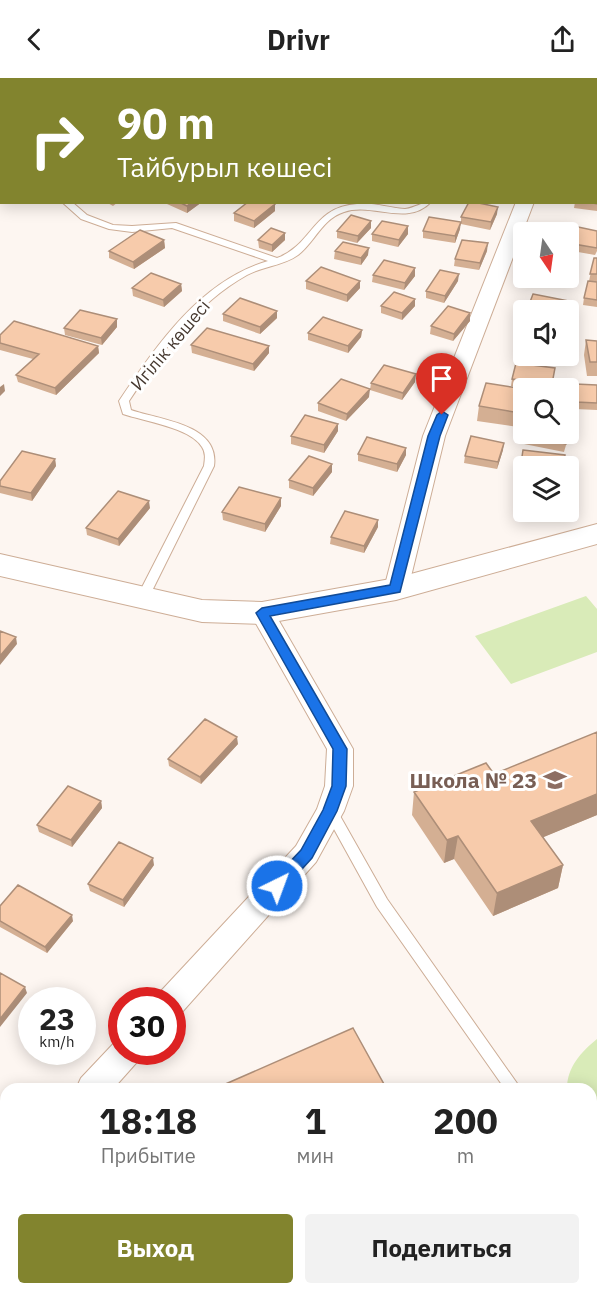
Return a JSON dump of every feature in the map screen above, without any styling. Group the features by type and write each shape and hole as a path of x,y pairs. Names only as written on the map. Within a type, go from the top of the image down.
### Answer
{"main road":[{"path":"0,565 202,611 262,613 396,589 597,534"}],"street":[{"path":"396,589 434,436 524,204"},
{"path":"184,987 306,854 330,811 339,786 340,749 262,613"},
{"path":"98,1083 114,1065"}],"lane":[{"path":"68,204 84,217 112,227 132,229 172,225 276,261"},
{"name":"Игілік көшесі","path":"142,599 209,466 210,455 208,446 195,435 127,412 124,401 174,334 208,297 246,271 296,252 332,213 360,206 414,211 425,204"},
{"path":"330,811 382,903 510,1083"}],"green space":[{"path":"586,596 597,609 597,652 511,684 475,636"},
{"path":"597,1039 597,1083 568,1083 572,1067"}],"building":[{"path":"245,204 275,204 254,221 234,213"},
{"path":"468,204 498,207 491,222 461,217"},
{"path":"351,215 371,221 358,236 337,231"},
{"path":"429,217 461,222 455,236 423,231"},
{"path":"382,221 408,226 399,240 372,234"},
{"path":"579,227 597,231 597,248 579,245"},
{"path":"271,228 285,233 272,245 258,240"},
{"path":"140,230 164,240 133,262 109,251"},
{"path":"462,240 488,243 480,263 455,259"},
{"path":"343,242 369,248 361,258 335,251"},
{"path":"594,258 597,258 597,274 590,274"},
{"path":"384,260 415,268 405,283 373,275"},
{"path":"321,267 360,281 347,295 306,281"},
{"path":"440,270 459,274 445,296 426,291"},
{"path":"151,273 181,284 163,300 132,288"},
{"path":"588,281 597,282 597,300 584,298"},
{"path":"394,292 415,299 402,313 381,306"},
{"path":"533,294 564,300 531,300"},
{"path":"240,298 277,311 260,327 223,314"},
{"path":"448,306 470,313 454,334 431,326"},
{"path":"80,310 117,319 101,338 64,328"},
{"path":"323,317 362,330 348,346 308,333"},
{"path":"14,321 98,346 55,388 16,375 39,354 0,343 0,335"},
{"path":"207,328 269,346 253,364 191,345"},
{"path":"586,340 597,341 597,362 590,362"},
{"path":"384,365 416,374 403,393 371,383"},
{"path":"515,366 555,368 553,378 512,379"},
{"path":"341,379 370,389 347,414 318,403"},
{"path":"486,383 513,387 513,412 479,406"},
{"path":"579,384 597,385 597,403 579,402"},
{"path":"305,415 338,424 324,445 291,436"},
{"path":"471,436 504,443 498,462 465,456"},
{"path":"367,437 406,448 397,464 358,454"},
{"path":"523,450 565,455 565,456 522,456"},
{"path":"22,451 55,459 31,493 0,486 0,481"},
{"path":"309,456 332,464 313,488 289,480"},
{"path":"239,487 281,498 265,524 222,512"},
{"path":"118,491 149,501 118,539 86,528"},
{"path":"345,511 378,520 364,546 331,537"},
{"path":"0,631 16,637 0,656"},
{"path":"205,719 237,737 200,777 168,759"},
{"path":"597,732 597,794 531,821 563,865 497,893 458,836 447,840 414,792 486,763 494,774"},
{"path":"68,786 101,801 71,840 37,825"},
{"path":"119,842 153,858 123,900 88,884"},
{"path":"18,885 72,915 45,947 0,921 0,906"},
{"path":"0,973 25,987 18,987 18,996 0,1019"},
{"path":"353,1028 383,1083 228,1083"}],"place":[{"name":"Школа № 23","path":"555,780"}],"route":[{"path":"277,886 306,854 330,811 339,786 340,749 262,613 396,589 434,436 442,415"}]}
